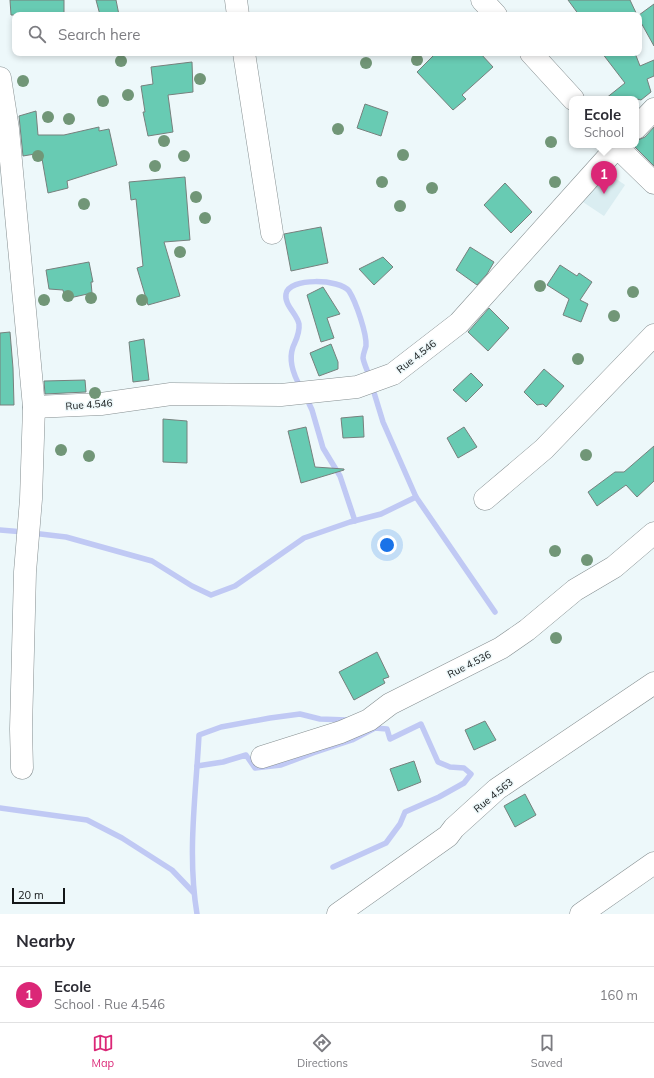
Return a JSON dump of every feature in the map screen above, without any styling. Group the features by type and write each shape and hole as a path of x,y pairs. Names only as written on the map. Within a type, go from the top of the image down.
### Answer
{"street":[{"path":"236,0 238,12"},
{"path":"482,0 493,12"},
{"path":"244,56 272,233"},
{"path":"534,56 570,96"},
{"path":"0,78 8,129 34,407 31,499 25,572 22,768"},
{"path":"639,125 654,109"},
{"name":"Rue 4.546","path":"34,407 100,404 171,394 281,395 328,391 357,387 393,374 459,323 615,148"},
{"name":"Rue 4.546","path":"619,148 654,183"},
{"path":"485,499 544,449 654,335"},
{"name":"Rue 4.536","path":"262,757 341,732 369,720 390,704 501,648 527,630 575,590 614,568 654,533"},
{"name":"Rue 4.563","path":"338,914 448,836 454,828 497,789 654,683"},
{"path":"581,914 654,863"}],"shaded area":[{"path":"605,171 625,185 604,216 583,202"}],"building":[{"path":"10,0 64,0 64,12 12,12 11,15"},
{"path":"96,0 116,0 118,12 99,12"},
{"path":"568,0 630,0 636,12 577,12"},
{"path":"654,4 654,46 642,24 642,13"},
{"path":"433,56 483,56 493,67 462,95 466,99 453,110 417,72"},
{"path":"604,56 636,56 640,66 654,60 654,76 647,79 651,92 641,100 639,100 639,96 609,96 625,83"},
{"path":"192,62 193,92 168,95 173,132 148,136 143,112 145,112 141,86 153,84 151,67"},
{"path":"365,104 388,112 381,136 357,128"},
{"path":"36,111 38,135 64,135 99,127 99,131 109,129 117,165 67,181 68,188 48,193 41,153 23,156 19,116"},
{"path":"654,127 654,166 636,148 639,148 639,140 645,137"},
{"path":"185,177 190,240 164,242 180,296 148,305 137,268 143,266 136,199 131,200 129,182"},
{"path":"505,183 532,212 511,233 484,205"},
{"path":"321,227 328,263 291,271 284,234"},
{"path":"470,247 494,262 487,274 477,285 456,270"},
{"path":"383,257 393,267 374,285 359,269"},
{"path":"89,262 93,282 91,282 92,293 65,299 63,290 49,289 46,270"},
{"path":"560,265 577,276 579,273 592,282 580,300 588,304 581,322 563,315 569,299 547,285"},
{"path":"323,287 340,314 327,318 334,338 321,342 307,295"},
{"path":"489,308 509,328 488,351 468,332"},
{"path":"10,332 14,405 0,405 0,333"},
{"path":"144,339 149,380 133,382 129,342"},
{"path":"331,344 338,362 338,369 319,376 310,353"},
{"path":"544,369 564,386 546,407 543,404 537,405 524,392"},
{"path":"471,373 483,385 466,402 453,390"},
{"path":"85,380 86,392 45,394 44,381"},
{"path":"363,416 364,437 343,438 341,418"},
{"path":"163,419 187,421 187,463 163,462"},
{"path":"306,427 315,467 344,470 301,483 288,431"},
{"path":"464,427 477,447 458,458 447,438"},
{"path":"654,446 654,481 637,497 626,485 597,506 588,492 615,472 624,472"},
{"path":"377,652 389,677 383,679 385,683 354,700 339,672"},
{"path":"485,721 496,740 474,750 465,730"},
{"path":"414,761 421,782 398,791 390,769"},
{"path":"525,794 536,815 515,827 504,806"}],"waterway":[{"path":"301,388 291,363 293,347 298,333 299,324 287,302 286,294 289,288 305,282 326,282 336,284 349,291 363,326 366,341 363,358 370,378"},
{"path":"372,386 383,422 416,497 495,612"},
{"path":"306,397 312,410 323,448 340,476 355,521"},
{"path":"32,533 66,537 152,561 192,586 211,595 235,586 304,538 350,522 381,514 416,497"},
{"path":"0,530 24,532"},
{"path":"197,914 194,892 192,847 199,735 221,727 300,714 320,719 347,720"},
{"path":"197,766 223,762 246,755 255,768 281,765 352,740 375,728 387,729 390,739 421,724 438,762 450,767 464,768 471,774 464,783 439,797 405,812 400,824 386,843 333,867"},
{"path":"0,808 87,820 122,838 172,870 193,892"}],"place":[{"name":"Ecole","path":"604,194"}]}
